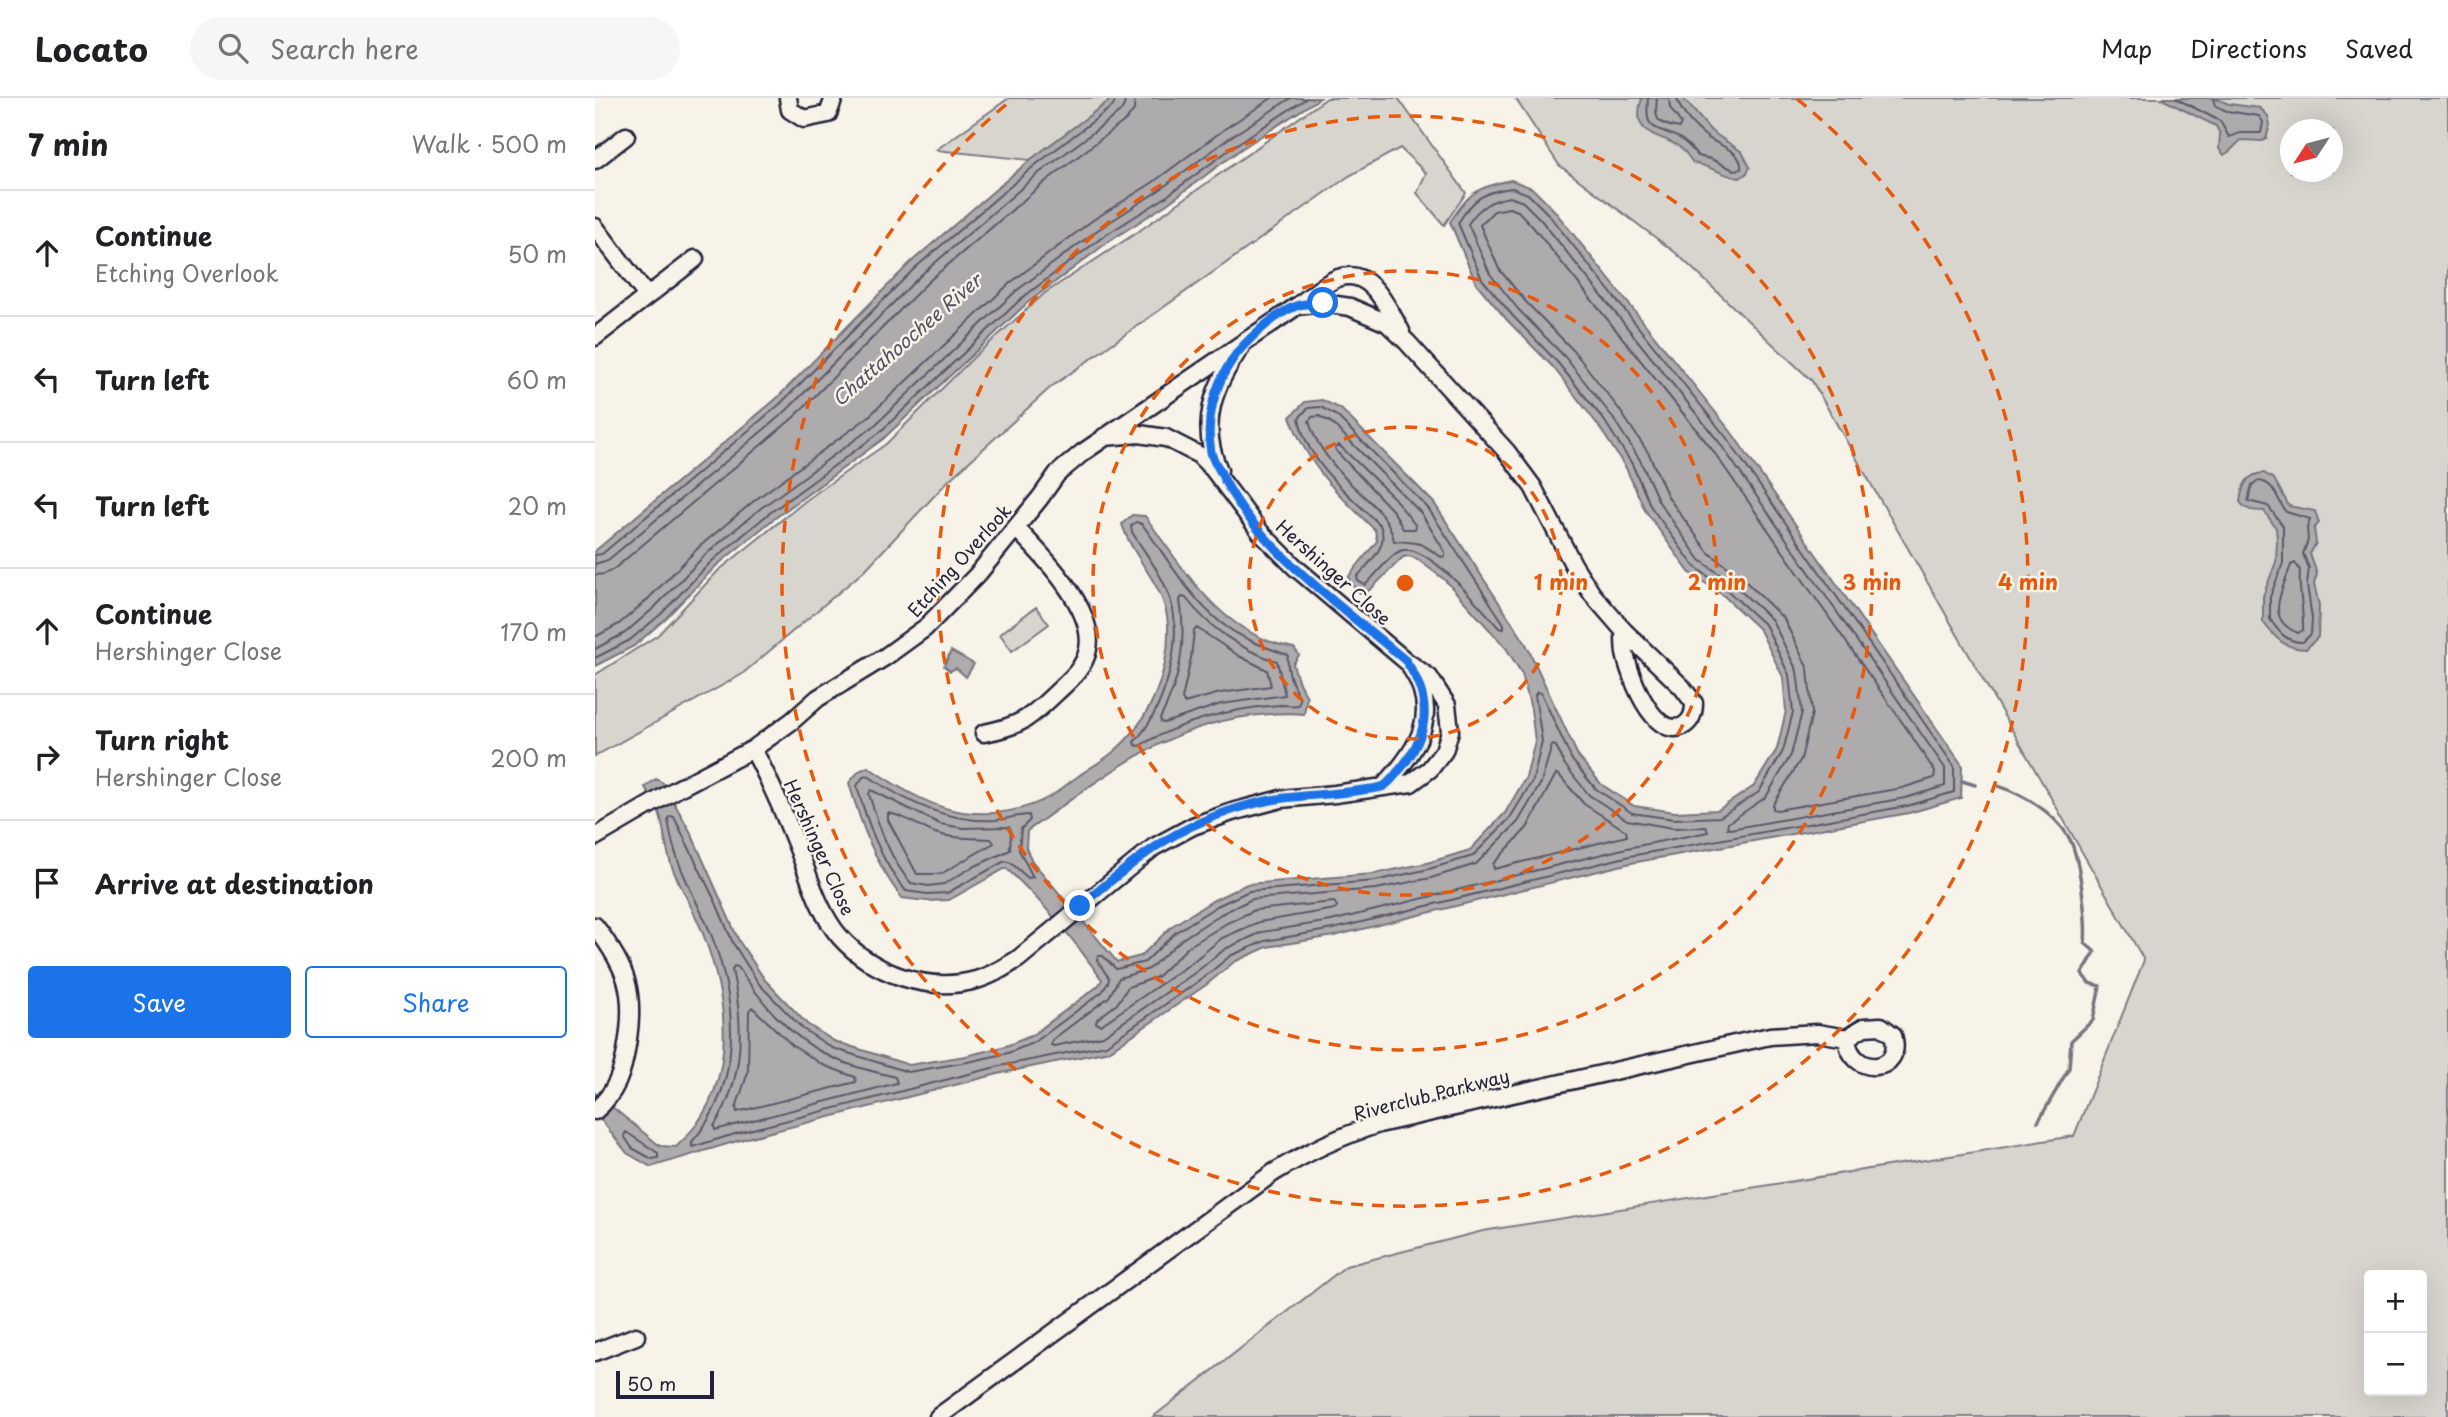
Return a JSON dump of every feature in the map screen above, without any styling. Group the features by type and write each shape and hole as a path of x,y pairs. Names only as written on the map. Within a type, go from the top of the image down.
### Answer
{"street":[{"path":"788,98 790,110 804,119 828,114 834,98"},
{"path":"595,160 626,136"},
{"path":"595,227 647,296"},
{"path":"595,337 695,259"},
{"name":"Etching Overlook","path":"595,837 677,789 754,749 818,698 885,657 925,628 977,575 1057,474 1104,437 1337,279 1349,276 1363,279 1375,290 1407,342"},
{"name":"Etching Overlook","path":"1297,306 1323,303 1350,307 1387,323 1407,342 1507,452 1533,487 1573,564 1592,594 1624,631 1682,687 1694,703 1693,714 1686,724 1676,728 1666,727 1658,722 1651,712 1630,671 1624,631"},
{"path":"1228,489 1211,454 1211,413 1221,375 1241,346 1255,333"},
{"name":"Hershinger Close","path":"754,749 775,792 818,901 839,936 865,960 922,984 975,980 999,971 1018,959 1154,847 1193,826 1232,811 1281,799 1411,783 1430,769 1444,751 1450,731 1447,705 1429,677 1406,661 1296,568 1261,533 1199,455 1166,438 1139,434 1104,437"},
{"path":"984,733 1011,728 1028,718 1079,670 1088,650 1089,627 1077,603 1041,553 1016,528"},
{"name":"Hershinger Close","path":"1384,786 1409,757 1423,730 1423,695 1418,680 1406,661"},
{"path":"595,926 612,949 622,969 632,1016 624,1070 609,1097 595,1111"},
{"name":"Riverclub Parkway","path":"938,1417 1273,1173 1309,1151 1343,1136 1379,1124 1770,1036 1817,1033 1847,1038"},
{"path":"595,1352 636,1336"}],"shaded area":[{"path":"1009,98 1113,98 1030,160 936,150"},
{"path":"1327,98 1398,98 1466,193 1444,225 1417,193 1426,173 1400,148 1349,176 1051,387 949,480 864,571 741,675 595,756 595,675 658,635 718,571 809,498 886,444 975,356 1045,293 1139,231"},
{"path":"1515,98 2448,98 2448,1417 1153,1417 1346,1266 1483,1231 2074,1136 2144,960 1812,381 1676,253 1559,165"},
{"path":"1036,607 1049,624 1012,651 1000,634"}],"water":[{"name":"Chattahoochee River","path":"1113,98 1320,98 1241,149 1167,204 1108,242 1026,304 883,439 771,521 716,566 665,619 634,646 595,666 595,551 776,399 911,262 1030,160"},
{"path":"1642,98 1683,98 1711,131 1742,152 1750,167 1747,173 1740,178 1734,177 1693,163 1686,153 1670,141 1647,131 1639,120"},
{"path":"2160,98 2214,98 2229,104 2260,108 2268,116 2270,125 2266,139 2241,140 2224,155 2219,149 2220,134 2216,126"},
{"path":"1511,180 1532,188 1553,209 1732,433 1962,765 1961,798 1909,813 1631,863 1334,936 1267,947 1234,962 1206,985 1109,1051 1002,1073 747,1138 651,1167 627,1153 595,1112 595,1093 660,1146 676,1147 696,1125 710,1101 719,1076 723,1049 720,994 714,966 702,930 671,865 660,815 645,787 656,779 663,783 691,833 739,941 765,980 807,1024 834,1041 909,1065 966,1056 1006,1046 1031,1036 1098,986 1102,980 1080,950 1057,921 1006,868 949,900 902,898 892,885 870,843 849,783 859,771 868,767 901,788 938,806 963,812 997,813 1031,805 1054,794 1125,741 1147,712 1155,696 1168,643 1168,625 1162,597 1122,524 1132,515 1145,516 1190,579 1225,615 1268,641 1294,648 1299,655 1293,664 1307,697 1304,714 1250,716 1218,722 1159,744 1106,776 1027,831 1026,848 1032,861 1117,962 1141,956 1172,926 1214,900 1247,884 1374,874 1427,863 1470,850 1505,813 1526,777 1535,741 1531,709 1522,674 1506,648 1445,580 1417,559 1403,557 1368,591 1360,593 1349,582 1349,576 1377,541 1375,530 1325,479 1306,451 1290,417 1305,402 1322,400 1341,409 1434,503 1526,644 1578,756 1601,784 1634,806 1675,812 1718,810 1754,786 1777,749 1786,711 1783,677 1760,630 1724,596 1689,572 1645,510 1626,468 1598,425 1553,367 1507,320 1476,283 1450,222 1475,193"},
{"path":"2264,473 2274,479 2289,506 2315,511 2319,523 2314,528 2316,543 2310,554 2317,574 2314,584 2319,605 2318,637 2306,649 2281,642 2263,622 2263,596 2276,562 2276,528 2264,511 2248,509 2240,502 2249,478"},
{"path":"951,651 974,664 966,677 956,668 950,671 944,666"}],"waterway":[{"path":"1962,781 1975,785"},
{"path":"1998,786 2037,805 2055,819 2068,836 2076,857 2082,888 2085,943 2095,952 2082,974 2089,983 2100,986 2093,1020 2071,1041 2069,1068 2038,1122"}],"route":[{"path":"1080,906 1154,847 1193,826 1232,811 1281,799 1384,786 1409,757 1423,730 1423,695 1418,680 1406,661 1296,568 1261,533 1228,489 1211,454 1214,394 1221,375 1241,346 1255,333 1297,306 1323,303"}]}
